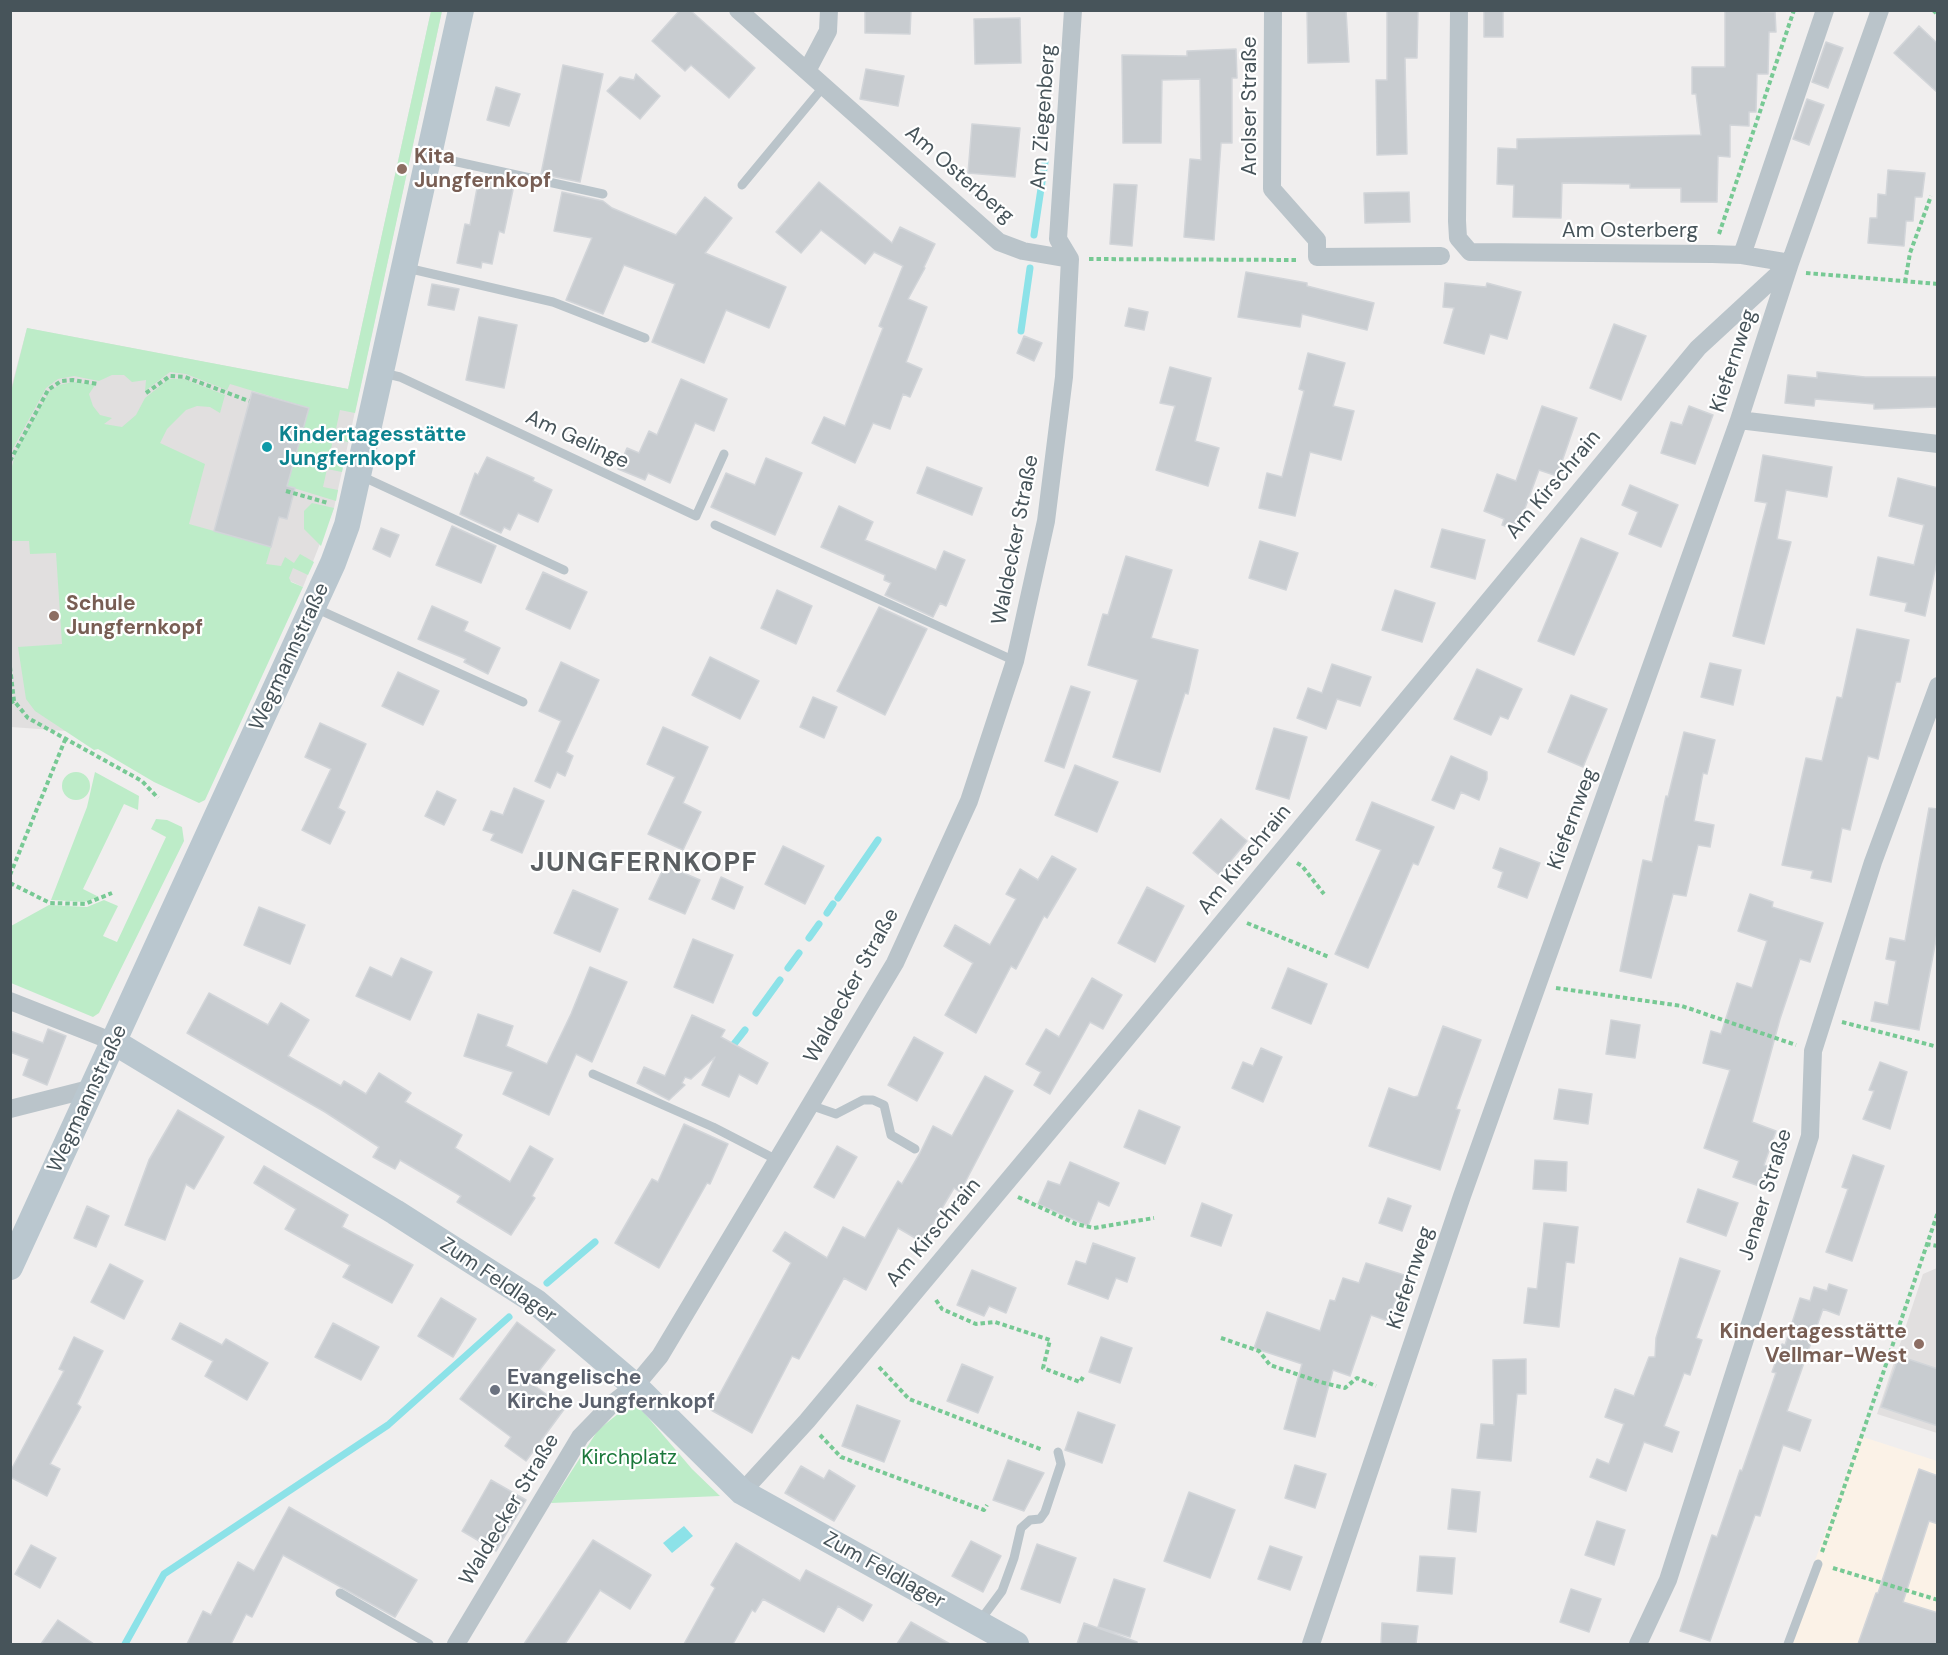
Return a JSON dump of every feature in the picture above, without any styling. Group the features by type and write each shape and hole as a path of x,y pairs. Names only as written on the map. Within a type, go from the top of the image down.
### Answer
{"street":[{"name":"Wegmannstraße","path":"10,1267 313,607 347,525 461,10"},
{"name":"Am Osterberg","path":"738,10 999,242 1023,251 1070,259"},
{"path":"807,71 828,31 829,10"},
{"name":"Am Ziegenberg","path":"1070,259 1058,239 1073,10"},
{"name":"Arolser Straße","path":"1273,10 1272,189 1317,240 1311,259"},
{"name":"Am Osterberg","path":"1459,10 1457,221 1458,238 1470,252 1742,255 1790,263"},
{"path":"1742,255 1825,10"},
{"name":"Kiefernweg","path":"1311,1644 1462,1196 1739,420 1790,263 1880,10"},
{"path":"1311,259 1441,256"},
{"name":"Waldecker Straße","path":"456,1644 580,1437 612,1403 634,1386 660,1356 895,963 969,801 1015,661 1046,521 1064,377 1070,259"},
{"name":"Am Kirschrain","path":"742,1492 807,1421 999,1188 1229,916 1698,348 1790,263"},
{"path":"1739,420 1938,444"},
{"name":"Jenaer Straße","path":"1638,1644 1668,1580 1810,1136 1813,1051 1873,862 1938,686"},
{"name":"Zum Feldlager","path":"10,1001 114,1042 394,1212 536,1302 634,1386 742,1492 1016,1644"},
{"path":"10,1109 93,1088"}],"lane":[{"path":"742,184 824,86"},
{"path":"429,156 603,194"},
{"path":"404,267 540,299 645,338"},
{"name":"Am Gelinge","path":"381,372 400,377 696,516 724,454"},
{"path":"358,475 564,570"},
{"path":"715,525 1015,661"},
{"path":"313,607 523,702"},
{"path":"593,1074 712,1127 777,1160"},
{"path":"810,1105 836,1114 863,1100 873,1100 884,1105 891,1135 915,1149"},
{"path":"978,1623 1002,1592 1014,1558 1021,1528 1030,1520 1040,1519 1045,1512 1062,1464 1058,1452"},
{"path":"1788,1644 1818,1564"},
{"path":"340,1593 429,1644"}],"path":[{"path":"1712,254 1794,10"},
{"path":"1933,10 1938,15"},
{"path":"1905,282 1910,253 1931,196"},
{"path":"1070,259 1311,259"},
{"path":"1790,263 1810,275 1938,285"},
{"path":"146,393 170,376 185,377 249,401"},
{"path":"10,461 48,390 61,381 73,380 98,384"},
{"path":"286,491 324,502"},
{"path":"10,667 12,702 28,718 142,781 158,798"},
{"path":"10,875 65,740"},
{"path":"1278,854 1302,866 1324,894"},
{"path":"10,883 50,903 85,904 112,893"},
{"path":"1229,916 1329,957"},
{"path":"1538,986 1682,1006 1813,1051"},
{"path":"1824,1017 1938,1047"},
{"path":"999,1188 1076,1224 1094,1228 1154,1218"},
{"path":"1938,1212 1818,1564 1938,1600"},
{"path":"1926,1244 1938,1246"},
{"path":"923,1280 942,1309 976,1324 995,1322 1050,1340 1043,1368 1080,1383 1083,1377"},
{"path":"1221,1338 1259,1351 1270,1365 1320,1382 1345,1388 1357,1378 1396,1394"},
{"path":"865,1350 909,1399 1033,1448 1058,1452"},
{"path":"807,1421 841,1457 984,1510 987,1505"}],"shaded area":[{"name":"Kita Jungfernkopf","path":"431,11 442,11 334,508 303,587 128,506 67,731 11,727 10,392 27,328 348,389"},
{"name":"Kindertagesstätte Vellmar-West","path":"1937,1268 1937,1433 1877,1414 1923,1274"},
{"path":"1860,1436 1937,1461 1937,1644 1785,1644"}],"green space":[{"path":"431,11 442,11 355,413 340,410 336,429 350,432 348,442 333,439 329,459 344,462 342,472 327,469 323,487 338,490 336,501 287,486 309,408 230,384 227,390 186,374 170,372 145,391 146,380 132,382 124,375 112,375 99,381 74,376 58,379 46,388 11,452 11,392 27,328 348,389"},
{"path":"169,379 184,379 225,395 220,413 210,407 197,406 186,410 167,429 160,443 205,464 189,524 271,547 266,564 281,566 285,557 294,563 300,554 314,562 308,575 293,568 289,578 291,582 303,587 205,800 199,803 154,782 98,749 94,750 35,711 26,699 18,647 62,644 56,553 30,554 29,541 11,541 11,470 16,451 49,392 59,385 73,382 95,385 89,394 93,406 100,415 112,418 104,424 122,427 136,415 145,398"},
{"path":"312,503 334,508 321,546 304,529 304,511"},
{"path":"76,772 86,776 90,786 86,796 76,800 66,796 62,786 66,776"},
{"path":"95,772 139,796 138,810 124,804 83,889 99,897 84,902 51,900 87,807"},
{"path":"156,819 167,820 182,827 184,841 99,1013 93,1017 11,983 11,926 49,905 87,907 104,900 118,906 103,936 117,942 166,837 151,829"},
{"name":"Kirchplatz","path":"634,1401 692,1469 720,1496 551,1503 598,1430"}],"water":[{"path":"684,1526 693,1536 672,1553 663,1543"}],"building":[{"path":"680,10 690,10 755,68 729,98 691,65 685,71 652,41"},
{"path":"865,10 911,10 910,34 865,33"},
{"path":"1307,10 1346,10 1349,62 1308,63"},
{"path":"1387,10 1418,10 1417,58 1405,58 1407,154 1377,155 1376,80 1387,80"},
{"path":"1484,10 1503,10 1503,37 1484,37"},
{"path":"1725,10 1775,12 1776,32 1769,32 1768,74 1757,74 1756,112 1749,112 1749,126 1730,125 1730,157 1718,156 1717,202 1681,202 1681,188 1630,188 1630,184 1562,183 1561,218 1513,217 1514,185 1497,184 1498,148 1517,149 1517,139 1701,135 1696,94 1692,94 1692,67 1725,67"},
{"path":"1020,18 1021,63 975,64 974,19"},
{"path":"1919,26 1938,44 1938,93 1894,53"},
{"path":"1826,42 1843,48 1828,88 1812,82"},
{"path":"1236,49 1237,78 1232,78 1232,143 1221,143 1214,240 1184,237 1190,159 1201,160 1200,79 1162,80 1161,143 1123,143 1122,55 1187,56 1187,51"},
{"path":"563,65 603,74 580,182 541,174"},
{"path":"866,69 904,76 898,106 860,99"},
{"path":"636,74 660,96 640,119 607,91 620,77 634,80"},
{"path":"496,87 520,94 509,126 487,120"},
{"path":"1807,99 1824,105 1809,145 1793,139"},
{"path":"972,124 1020,128 1015,177 968,173"},
{"path":"1888,170 1925,173 1922,197 1915,197 1913,221 1906,221 1904,246 1868,243 1870,218 1877,218 1878,194 1886,195"},
{"path":"479,178 514,185 504,233 499,231 492,264 482,262 481,268 457,263 465,224 470,225"},
{"path":"819,182 892,243 900,227 935,244 908,299 927,307 906,362 922,369 910,397 903,394 890,429 873,423 855,463 812,443 824,417 845,426 883,328 879,326 903,266 874,252 865,264 821,230 801,253 776,232"},
{"path":"1114,184 1137,185 1132,246 1110,244"},
{"path":"562,192 603,201 612,208 676,235 705,197 732,218 705,253 786,287 769,328 726,310 704,363 652,342 675,284 624,265 603,314 566,300 592,238 554,231"},
{"path":"1409,192 1410,222 1365,223 1364,193"},
{"path":"1246,272 1307,283 1307,286 1374,303 1367,330 1302,314 1300,327 1238,317"},
{"path":"1445,283 1486,287 1487,283 1521,292 1507,339 1490,334 1484,354 1444,343 1454,308 1443,307"},
{"path":"432,284 459,289 454,310 428,305"},
{"path":"1129,308 1148,312 1144,330 1125,326"},
{"path":"479,317 517,325 504,388 466,380"},
{"path":"1614,324 1646,336 1621,400 1590,388"},
{"path":"1024,336 1042,343 1034,361 1017,353"},
{"path":"1308,353 1345,363 1333,406 1354,411 1341,460 1310,452 1295,516 1259,508 1267,473 1282,477 1304,391 1299,389"},
{"path":"1170,367 1211,378 1195,441 1219,448 1208,486 1156,470 1175,406 1160,403"},
{"path":"1817,372 1865,377 1938,377 1938,407 1874,409 1874,404 1815,399 1814,406 1785,403 1788,375 1817,378"},
{"path":"681,379 727,399 714,431 695,423 670,483 648,473 645,480 618,469 627,448 639,453 649,431 657,435"},
{"name":"Kindertagesstätte Jungfernkopf","path":"252,392 309,408 287,486 295,488 287,519 279,517 271,547 214,531"},
{"path":"1542,406 1577,418 1557,476 1539,470 1517,530 1502,525 1504,519 1484,511 1497,474 1516,481"},
{"path":"1689,406 1713,415 1695,464 1661,453 1671,422 1682,425"},
{"path":"1763,455 1832,467 1827,497 1786,490 1777,539 1791,542 1764,644 1733,636 1767,503 1755,501"},
{"path":"487,457 534,478 533,481 552,490 538,522 518,513 510,530 504,527 501,533 460,514 475,473 478,475"},
{"path":"766,458 802,473 775,535 711,507 726,473 755,485"},
{"path":"927,467 982,488 972,515 917,493"},
{"path":"1898,478 1938,488 1938,557 1925,616 1905,611 1907,603 1870,595 1878,557 1914,565 1924,525 1889,516"},
{"path":"1630,485 1678,505 1661,547 1629,534 1638,512 1622,505"},
{"path":"839,506 873,522 865,540 936,570 944,551 965,560 946,606 940,603 933,617 885,595 891,583 884,580 885,575 821,547"},
{"path":"452,526 496,546 481,583 436,565"},
{"path":"381,528 399,535 390,557 373,549"},
{"path":"1442,529 1485,540 1475,579 1431,567"},
{"path":"1581,538 1618,553 1574,655 1538,641"},
{"path":"1260,541 1298,553 1286,590 1249,578"},
{"path":"1126,556 1172,570 1151,638 1198,650 1188,694 1185,693 1160,772 1113,757 1138,680 1088,665 1103,614 1108,615"},
{"path":"543,572 587,592 570,629 526,609"},
{"path":"777,590 812,606 796,644 761,628"},
{"path":"1395,590 1435,603 1422,642 1382,630"},
{"path":"432,606 468,622 464,631 500,648 488,674 464,662 466,659 418,639"},
{"path":"879,607 927,629 885,715 837,691"},
{"path":"1857,629 1909,640 1900,682 1896,682 1878,759 1868,756 1850,830 1842,828 1831,882 1811,878 1813,871 1782,865 1806,758 1822,761 1837,697 1842,698"},
{"path":"710,657 759,681 740,719 692,695"},
{"path":"561,662 599,680 566,752 573,756 565,776 557,772 550,788 535,781 561,721 539,711"},
{"path":"1710,663 1741,670 1733,705 1701,697"},
{"path":"1332,664 1371,677 1360,706 1337,699 1326,729 1297,718 1308,688 1322,693"},
{"path":"1477,669 1522,689 1508,719 1500,716 1491,735 1454,719"},
{"path":"398,672 439,691 423,725 382,706"},
{"path":"1071,686 1090,692 1064,768 1045,761"},
{"path":"1571,695 1607,709 1583,767 1548,752"},
{"path":"813,697 837,707 824,738 800,727"},
{"path":"320,723 366,744 338,808 345,812 330,844 302,830 331,769 305,757"},
{"path":"663,727 708,747 683,803 701,812 683,850 648,834 675,777 647,764"},
{"path":"1274,728 1307,737 1289,799 1256,789"},
{"path":"1684,732 1715,740 1707,774 1703,773 1694,821 1714,825 1710,847 1698,845 1686,896 1673,894 1651,978 1620,971 1643,860 1652,862 1666,796 1668,797"},
{"path":"1451,756 1487,772 1487,779 1479,800 1461,792 1454,809 1432,800"},
{"path":"1075,765 1118,782 1097,832 1055,815"},
{"path":"514,788 544,801 522,853 491,840 494,834 483,830 491,811 503,815"},
{"path":"437,791 456,800 444,825 425,816"},
{"path":"1372,802 1434,827 1418,865 1413,863 1368,968 1335,954 1381,850 1356,840"},
{"path":"1929,808 1938,809 1938,929 1919,1030 1871,1021 1875,1002 1888,1005 1896,961 1886,959 1890,938 1905,941"},
{"path":"1221,819 1247,841 1219,875 1193,853"},
{"path":"783,846 824,866 805,904 765,884"},
{"path":"1500,848 1540,863 1527,898 1498,887 1503,872 1493,868"},
{"path":"1052,856 1076,869 1047,918 1044,916 1016,969 1011,966 976,1033 945,1015 973,963 944,946 955,925 990,945 1016,899 1006,894 1020,869 1038,880"},
{"path":"665,865 700,880 685,914 649,899"},
{"path":"721,877 743,887 734,909 712,899"},
{"path":"1147,887 1184,906 1155,962 1118,943"},
{"path":"573,890 618,909 600,952 554,933"},
{"path":"1750,894 1773,902 1772,907 1823,923 1810,962 1800,959 1780,1019 1752,1122 1776,1131 1764,1165 1772,1168 1765,1188 1733,1177 1739,1161 1704,1148 1730,1070 1703,1063 1711,1031 1721,1034 1737,983 1752,988 1767,941 1738,931"},
{"path":"259,907 305,925 290,964 244,945"},
{"path":"693,939 733,955 713,1003 674,987"},
{"path":"401,958 432,972 410,1020 356,996 370,967 392,977"},
{"path":"590,967 627,982 592,1062 576,1054 549,1115 503,1094 513,1072 464,1056 478,1014 513,1026 506,1046 547,1064"},
{"path":"1288,968 1327,984 1311,1024 1272,1008"},
{"path":"1092,978 1122,995 1103,1029 1090,1022 1050,1094 1034,1085 1041,1072 1026,1064 1046,1029 1059,1037"},
{"path":"209,993 268,1025 281,1003 309,1020 288,1056 341,1086 344,1081 366,1094 379,1073 411,1093 405,1102 462,1135 455,1148 510,1182 530,1146 553,1159 532,1196 535,1198 511,1235 457,1202 461,1196 400,1160 395,1169 373,1157 379,1147 325,1112 187,1033"},
{"path":"692,1015 725,1030 721,1037 768,1063 757,1084 739,1074 729,1097 702,1085 715,1057 691,1079 685,1077 682,1083 685,1085 669,1100 637,1083 644,1067 665,1076"},
{"path":"1611,1020 1640,1025 1635,1058 1606,1054"},
{"path":"1443,1026 1481,1040 1456,1109 1460,1110 1440,1170 1369,1146 1389,1088 1414,1097 1418,1096"},
{"path":"48,1029 66,1036 47,1085 23,1075 29,1059 10,1052 10,1031 43,1043"},
{"path":"914,1037 943,1053 917,1101 888,1085"},
{"path":"1261,1048 1282,1057 1263,1102 1232,1088 1243,1062 1253,1066"},
{"path":"1880,1062 1907,1072 1890,1129 1863,1119 1874,1091 1869,1090"},
{"path":"985,1076 1013,1091 960,1192 954,1188 922,1242 898,1228 866,1290 844,1278 799,1359 792,1356 752,1433 711,1410 791,1263 773,1251 785,1232 827,1258 843,1227 865,1238 898,1181 902,1184 933,1126 952,1136"},
{"path":"1559,1089 1592,1094 1588,1124 1554,1119"},
{"path":"178,1110 224,1137 194,1189 186,1184 165,1240 125,1225 149,1160"},
{"path":"1139,1110 1180,1127 1165,1164 1124,1147"},
{"path":"684,1124 728,1144 710,1184 707,1183 659,1268 615,1243 652,1179 658,1182"},
{"path":"837,1146 857,1157 834,1198 814,1187"},
{"path":"1853,1155 1884,1166 1852,1261 1826,1252 1848,1189 1842,1187"},
{"path":"1535,1160 1567,1162 1566,1191 1533,1189"},
{"path":"1070,1162 1119,1183 1109,1206 1098,1201 1088,1226 1038,1204 1048,1181 1060,1185"},
{"path":"264,1166 348,1215 342,1227 413,1265 392,1303 343,1277 350,1265 285,1229 296,1209 254,1183"},
{"path":"1698,1189 1738,1203 1726,1236 1687,1222"},
{"path":"1388,1198 1411,1206 1402,1231 1379,1223"},
{"path":"1202,1203 1232,1215 1221,1246 1191,1236"},
{"path":"87,1206 109,1216 96,1247 74,1238"},
{"path":"1544,1223 1578,1227 1574,1263 1566,1262 1559,1327 1524,1323 1528,1288 1537,1289"},
{"path":"1093,1243 1135,1258 1127,1282 1116,1278 1108,1299 1068,1284 1076,1261 1086,1264"},
{"path":"1680,1258 1720,1271 1696,1338 1702,1340 1690,1375 1684,1373 1664,1426 1679,1432 1672,1452 1644,1442 1626,1491 1590,1477 1597,1459 1609,1464 1624,1424 1605,1417 1615,1389 1634,1396 1649,1357 1655,1357 1656,1338"},
{"path":"1366,1263 1404,1275 1388,1321 1371,1315 1350,1376 1333,1370 1315,1437 1284,1429 1302,1364 1254,1348 1267,1312 1320,1331 1330,1300 1335,1301 1343,1278 1359,1283"},
{"path":"110,1264 143,1281 124,1319 91,1302"},
{"path":"972,1270 1016,1288 1006,1313 989,1306 984,1316 957,1305"},
{"path":"1829,1284 1847,1290 1839,1315 1823,1309 1787,1411 1811,1420 1800,1451 1783,1445 1760,1516 1755,1515 1710,1641 1680,1631 1712,1535 1717,1537 1740,1470 1742,1471 1776,1373 1772,1372 1782,1344 1785,1345 1800,1298 1810,1301 1814,1287 1827,1291"},
{"path":"441,1298 476,1319 453,1357 418,1336"},
{"name":"Evangelische Kirche Jungfernkopf","path":"517,1322 555,1350 538,1372 542,1376 535,1386 565,1408 526,1461 505,1446 511,1437 460,1399"},
{"path":"180,1323 222,1345 226,1339 268,1363 247,1400 205,1376 213,1361 172,1339"},
{"path":"333,1323 379,1347 361,1380 315,1357"},
{"path":"74,1337 103,1351 77,1404 81,1407 50,1464 60,1469 47,1496 10,1477 10,1472 64,1371 59,1369"},
{"path":"1101,1337 1132,1348 1120,1383 1089,1372"},
{"path":"1899,1356 1938,1369 1938,1426 1881,1407"},
{"path":"1526,1359 1526,1394 1517,1394 1511,1461 1477,1458 1481,1424 1494,1425 1493,1360"},
{"path":"962,1364 993,1377 978,1413 947,1401"},
{"path":"857,1405 900,1421 884,1462 842,1446"},
{"path":"1078,1412 1115,1425 1102,1463 1065,1450"},
{"path":"1008,1460 1044,1473 1024,1511 993,1500"},
{"path":"1295,1465 1326,1474 1315,1508 1285,1498"},
{"path":"801,1466 824,1479 829,1470 855,1486 834,1521 785,1493"},
{"path":"1919,1469 1938,1476 1938,1524 1929,1521 1903,1602 1938,1613 1938,1644 1858,1644 1876,1593 1878,1593"},
{"path":"491,1480 526,1500 496,1551 462,1531"},
{"path":"1452,1489 1480,1492 1476,1532 1448,1529"},
{"path":"1189,1492 1235,1510 1210,1578 1164,1561"},
{"path":"289,1507 417,1580 395,1617 283,1555 252,1617 246,1614 231,1644 187,1644 203,1611 211,1615 238,1562 254,1571"},
{"path":"1597,1521 1625,1530 1614,1565 1585,1555"},
{"path":"593,1540 651,1575 630,1609 600,1590 565,1644 524,1644"},
{"path":"971,1541 1001,1556 983,1592 952,1576"},
{"path":"736,1543 800,1581 806,1570 872,1605 863,1621 838,1606 824,1632 763,1599 755,1612 752,1610 733,1644 684,1644 715,1588 711,1585"},
{"path":"1037,1544 1076,1558 1060,1603 1021,1589"},
{"path":"31,1545 56,1558 40,1588 15,1574"},
{"path":"1270,1546 1302,1557 1290,1590 1258,1579"},
{"path":"1420,1556 1455,1558 1452,1594 1417,1591"},
{"path":"1114,1579 1145,1589 1130,1637 1098,1627"},
{"path":"1571,1589 1601,1599 1589,1632 1560,1622"},
{"path":"58,1620 94,1644 41,1644"},
{"path":"911,1622 950,1644 897,1644"},
{"path":"1084,1623 1137,1642 1137,1644 1077,1644"},
{"path":"1382,1623 1418,1626 1416,1644 1381,1644"}],"waterway":[{"path":"1034,235 1045,162"},
{"path":"1021,331 1030,268"},
{"path":"838,898 878,840"},
{"path":"827,913 833,904"},
{"path":"809,938 819,924"},
{"path":"788,968 799,953"},
{"path":"756,1013 780,980"},
{"path":"734,1044 745,1030"},
{"path":"547,1283 595,1242"},
{"path":"125,1644 164,1574 388,1425 509,1317"}],"place":[{"name":"Kita Jungfernkopf","path":"402,169"},
{"name":"Kindertagesstätte Jungfernkopf","path":"267,447"},
{"name":"Schule Jungfernkopf","path":"54,616"},
{"name":"Kindertagesstätte Vellmar-West","path":"1919,1344"},
{"name":"Evangelische Kirche Jungfernkopf","path":"495,1390"}],"district":[{"name":"JUNGFERNKOPF","path":"644,864"}]}
